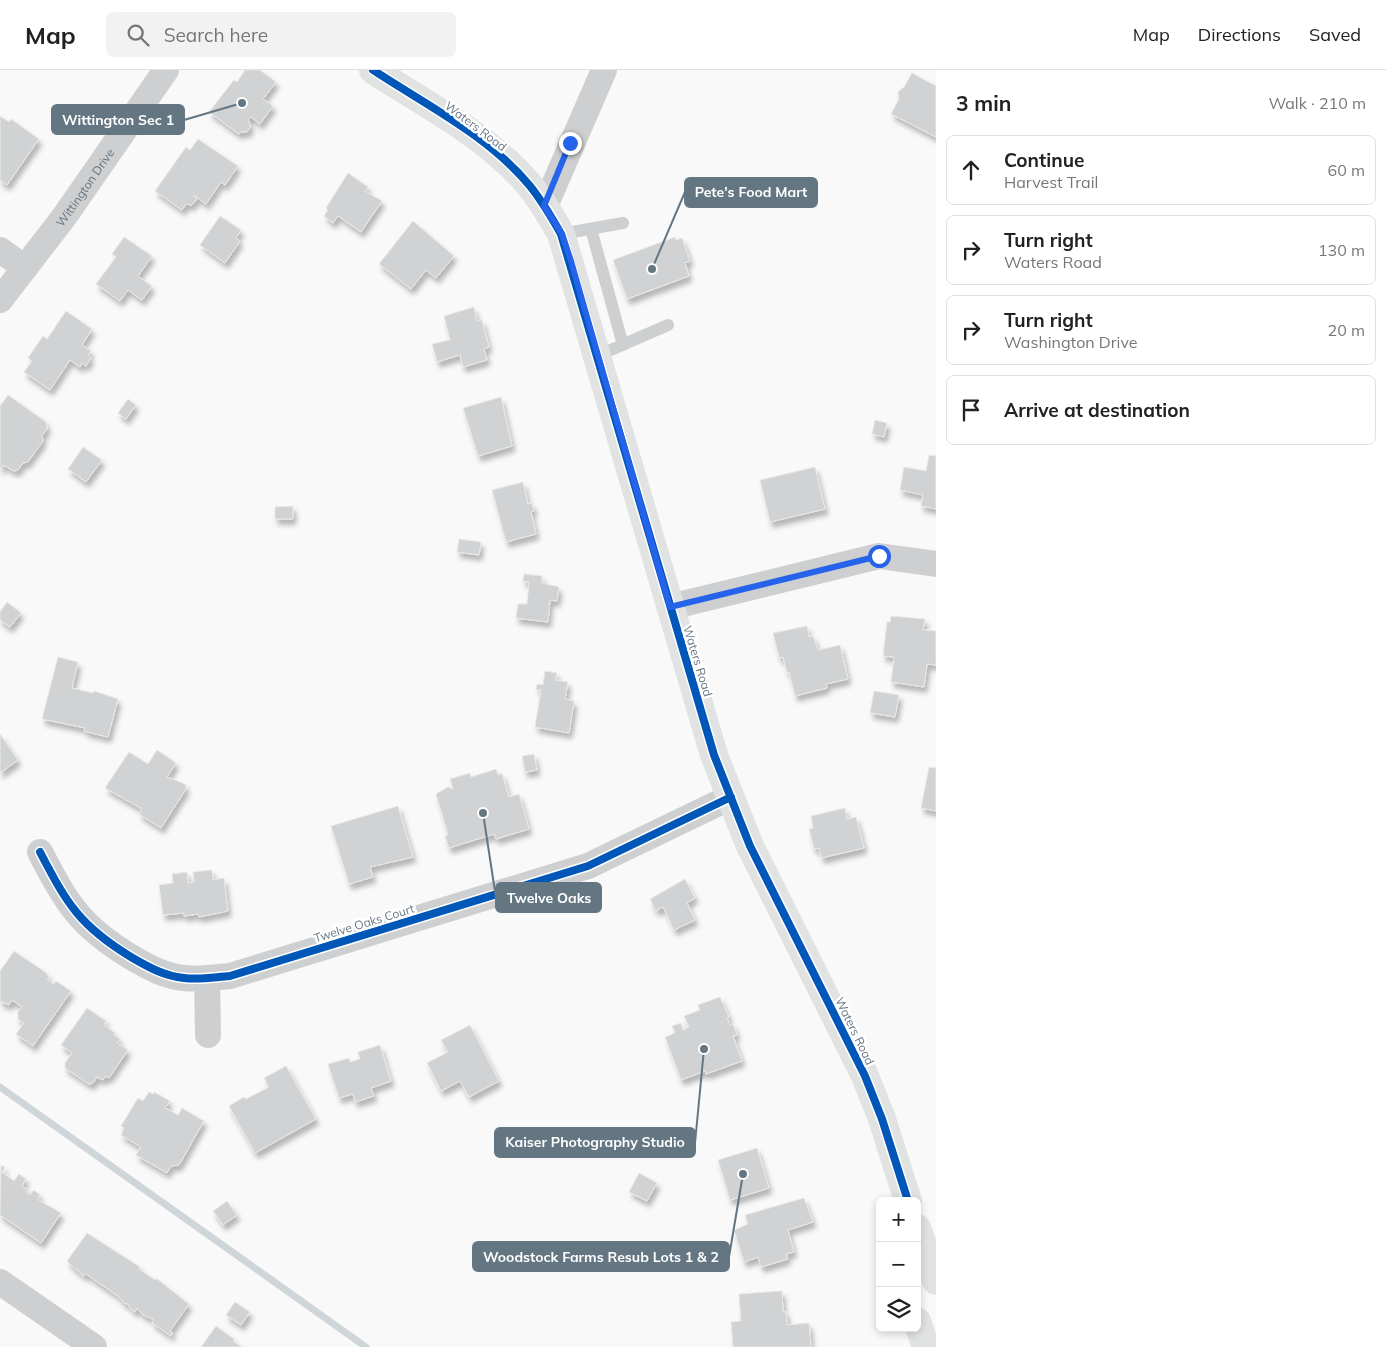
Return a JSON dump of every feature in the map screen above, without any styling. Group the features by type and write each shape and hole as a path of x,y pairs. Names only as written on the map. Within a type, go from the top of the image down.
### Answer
{"street":[{"name":"Wittington Drive","path":"0,300 64,217 166,70"},
{"name":"Waters Road","path":"372,70 429,105 497,154 530,185 562,234 714,755 750,846 865,1076 907,1197"},
{"path":"544,206 604,70"},
{"path":"0,250 25,268"},
{"path":"670,607 879,556 936,564"},
{"name":"Twelve Oaks Court","path":"40,852 60,890 79,918 103,940 153,970 182,978 207,978 230,976 588,866 604,860 730,797"},
{"path":"207,978 208,1035"},
{"name":"Waters Road","path":"891,1148 896,1197"},
{"path":"921,1239 936,1281"},
{"path":"0,1282 94,1347"},
{"path":"921,1332 926,1347"}],"lane":[{"path":"562,234 623,223"},
{"path":"591,229 623,345"},
{"path":"597,356 668,325"}],"building":[{"path":"245,70 260,70 276,82 263,99 273,106 260,124 251,117 248,120 251,126 247,132 239,134 209,112 234,80 237,82"},
{"path":"912,73 936,86 936,137 891,114 899,99 898,92 904,87"},
{"path":"0,116 9,122 11,119 39,139 7,185 0,180"},
{"path":"198,139 238,166 225,185 221,182 206,204 194,195 197,199 192,205 186,204 182,210 155,191 186,147 190,150"},
{"path":"348,173 368,187 365,191 382,201 361,232 338,216 333,223 324,216 328,210 326,208"},
{"path":"220,216 241,230 236,238 240,241 225,263 200,245"},
{"path":"413,221 454,256 436,278 426,270 411,289 379,264"},
{"path":"124,237 152,256 138,276 152,286 142,300 128,290 120,301 96,284 116,257 112,254"},
{"path":"675,237 676,240 682,238 690,261 685,263 689,276 627,299 613,260"},
{"path":"474,307 477,321 482,320 489,347 484,349 487,360 463,367 460,355 437,362 432,344 450,340 444,316"},
{"path":"66,311 92,329 82,345 91,351 88,355 91,358 86,366 82,363 80,367 70,360 50,390 24,372 32,361 28,358 43,336 47,339"},
{"path":"8,395 46,422 47,429 42,436 43,441 28,462 23,463 18,470 14,471 3,465 0,470 0,406"},
{"path":"501,397 512,446 478,456 463,408"},
{"path":"128,399 136,405 126,419 118,413"},
{"path":"875,420 887,423 884,437 872,434"},
{"path":"83,447 102,460 86,482 68,469"},
{"path":"929,455 936,456 936,509 921,506 923,495 900,490 904,467 926,471"},
{"path":"815,467 825,509 770,522 760,480"},
{"path":"523,482 528,504 532,503 534,511 531,512 536,534 506,542 492,490"},
{"path":"293,506 293,519 275,519 275,507"},
{"path":"459,539 481,542 479,555 457,552"},
{"path":"524,574 542,576 542,583 559,587 557,601 550,600 548,622 516,618 518,604 527,604 529,582 523,581"},
{"path":"7,602 21,613 10,627 0,620 0,612"},
{"path":"891,616 925,619 923,630 936,631 936,665 927,664 924,687 891,682 894,657 883,656 887,622 890,622"},
{"path":"807,626 809,637 813,636 818,650 840,645 848,679 826,684 827,688 795,696 783,657 779,658 773,633"},
{"path":"58,657 78,662 72,688 93,693 94,691 118,699 108,737 84,731 85,728 42,719"},
{"path":"545,671 557,673 555,680 568,682 565,699 574,701 569,733 535,727 541,690 536,690 537,684 543,685"},
{"path":"874,691 899,695 895,717 870,713"},
{"path":"0,734 18,760 0,773"},
{"path":"157,750 176,763 167,777 185,784 186,789 161,828 139,814 142,809 105,788 129,752 148,764"},
{"path":"534,754 537,770 525,772 522,756"},
{"path":"929,767 936,768 936,811 921,808"},
{"path":"496,769 498,775 502,774 509,797 519,794 529,829 496,839 494,834 449,848 445,836 448,835 436,794 448,787 453,789 450,779 470,773 471,777"},
{"path":"398,806 413,857 370,867 373,877 349,884 331,826"},
{"path":"845,808 847,819 856,817 864,848 821,858 819,848 814,849 809,829 813,828 811,816"},
{"path":"212,870 213,880 224,878 228,911 199,917 198,914 184,916 184,913 163,915 159,885 173,883 172,874 187,872 188,883 194,882 193,872"},
{"path":"685,879 695,898 687,903 695,920 674,930 663,907 656,911 650,899"},
{"path":"14,951 45,972 49,977 47,979 54,984 56,981 71,991 33,1046 16,1034 24,1023 18,1019 18,1012 22,1007 12,1000 9,1005 0,1001 0,971"},
{"path":"720,997 729,1017 727,1018 730,1025 733,1024 737,1035 733,1036 742,1061 706,1074 705,1071 681,1080 665,1037 675,1033 672,1026 681,1023 683,1030 689,1027 684,1016 700,1010 698,1005"},
{"path":"87,1008 106,1021 104,1025 120,1039 117,1043 128,1050 109,1078 106,1076 103,1080 97,1077 93,1083 89,1084 65,1068 65,1063 72,1053 61,1045"},
{"path":"470,1025 499,1081 469,1097 460,1081 441,1091 427,1063 448,1052 441,1040"},
{"path":"380,1045 391,1081 371,1088 374,1096 355,1102 353,1094 339,1098 328,1064 349,1058 350,1062 360,1059 358,1052"},
{"path":"286,1066 316,1119 255,1153 229,1106 244,1097 246,1099 269,1087 264,1078"},
{"path":"149,1092 153,1094 154,1092 170,1101 165,1108 178,1115 182,1108 204,1121 179,1165 171,1166 167,1173 136,1155 141,1147 121,1135 124,1128 121,1126 138,1098 143,1101"},
{"path":"757,1148 769,1188 730,1200 718,1160"},
{"path":"1,1165 5,1168 2,1172 14,1181 19,1174 26,1179 22,1186 28,1190 27,1193 30,1195 34,1190 40,1195 37,1199 61,1213 41,1243 0,1215"},
{"path":"639,1173 657,1183 647,1201 629,1192"},
{"path":"804,1198 813,1222 788,1230 794,1252 786,1254 788,1259 761,1267 758,1257 744,1262 734,1230 748,1224 745,1215"},
{"path":"227,1201 237,1215 223,1225 213,1211"},
{"path":"87,1233 140,1267 139,1269 155,1280 156,1278 189,1304 170,1331 173,1333 171,1336 152,1323 154,1320 142,1314 137,1308 135,1312 129,1307 130,1305 124,1303 118,1296 86,1274 84,1276 67,1261"},
{"path":"782,1291 783,1312 786,1312 787,1325 809,1323 811,1347 733,1347 731,1322 741,1321 739,1294"},
{"path":"235,1302 250,1312 241,1325 226,1315"},
{"path":"216,1326 234,1339 233,1341 242,1347 201,1347"}],"waterway":[{"path":"0,1087 366,1347"}],"cycle path":[{"path":"373,70 456,122 496,152 530,186 561,234 714,755 750,846 865,1076 882,1119 907,1197"},
{"path":"40,852 67,900 99,935 131,957 156,970 177,977 190,979 207,978 230,976 588,866 731,797"}],"place":[{"name":"Wittington Sec 1","path":"242,103"},
{"name":"Pete's Food Mart","path":"652,269"},
{"name":"Twelve Oaks","path":"483,813"},
{"name":"Kaiser Photography Studio","path":"704,1049"},
{"name":"Woodstock Farms Resub Lots 1 & 2","path":"743,1174"}],"route":[{"path":"570,143 544,206 562,234 571,261 670,607 879,556"}]}
